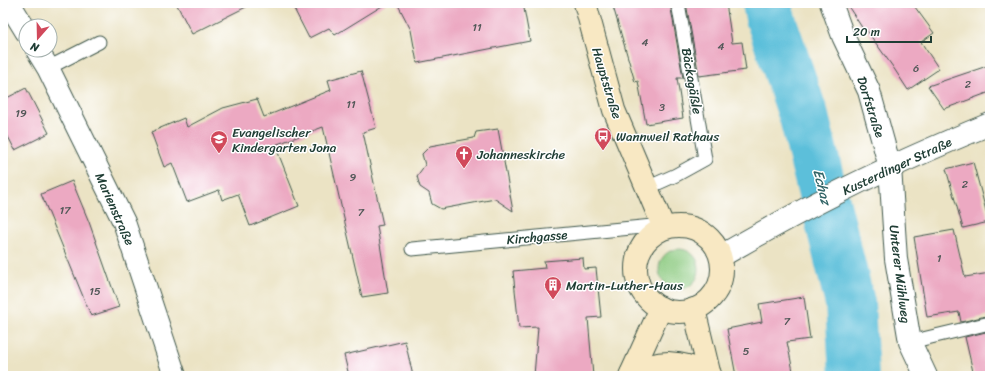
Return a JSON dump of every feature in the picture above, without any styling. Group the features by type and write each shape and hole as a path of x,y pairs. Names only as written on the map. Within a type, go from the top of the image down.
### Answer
{"main road":[{"name":"Hauptstraße","path":"585,3 614,110 663,226"},
{"path":"678,225 692,227 704,233 714,243 721,256 723,269 715,294 706,303 694,309 683,312 661,308 650,301 642,292 637,280 636,268 638,256 643,244 663,226 678,225"},
{"path":"630,375 661,308"},
{"path":"694,309 710,375"},
{"path":"630,375 653,364 665,362 686,365 710,375"}],"street":[{"path":"10,3 19,18"},
{"name":"Dorfstraße","path":"831,3 843,36 869,91 890,167"},
{"name":"Marienstraße","path":"43,59 124,222 176,376"},
{"name":"Kusterdinger Straße","path":"721,256 796,214 843,190 890,167 990,124"},
{"name":"Unterer Mühlweg","path":"890,167 896,259 910,342 926,376"}],"lane":[{"name":"Bäckagäßle","path":"647,188 676,175 705,159 678,3"},
{"path":"43,59 99,42"},
{"name":"Kirchgasse","path":"412,249 663,226"},
{"path":"910,342 990,323"}],"green space":[{"path":"683,249 690,252 696,258 699,269 698,277 690,286 683,289 675,289 668,286 660,277 659,265 662,258 671,250"}],"building":[{"path":"176,3 254,3 192,34"},
{"path":"291,3 387,3 335,35 329,28 309,38"},
{"path":"397,3 523,3 530,41 417,63 411,30"},
{"path":"612,3 670,3 683,78 677,78 683,118 646,124 638,81 635,82"},
{"path":"686,3 726,3 732,43 742,42 746,70 699,76"},
{"path":"846,3 912,3 934,33 921,42 939,69 908,90 865,28 863,29"},
{"path":"990,65 990,92 944,109 928,86"},
{"path":"361,71 376,128 363,132 383,225 377,226 388,293 362,297 323,127 275,145 299,206 250,226 238,194 222,200 219,190 187,202 172,163 164,167 151,132 184,118 187,127 223,108 257,99 264,117 331,90 328,80"},
{"path":"26,88 49,133 15,150 3,127 3,100"},
{"name":"Johanneskirche","path":"498,129 513,211 495,199 441,209 432,204 429,193 420,187 417,176 425,165 422,154 430,146 474,138 476,132"},
{"path":"973,162 989,222 963,228 946,169"},
{"path":"72,181 89,222 119,307 91,316 41,194"},
{"path":"954,230 965,277 990,273 990,315 961,322 959,312 927,317 914,237"},
{"name":"Martin-Luther-Haus","path":"583,258 584,269 596,268 601,317 588,318 593,376 534,376 538,327 519,328 513,271 545,268 544,261"},
{"path":"804,297 810,339 787,342 794,376 736,376 727,329 762,322 759,304"},
{"path":"990,331 990,376 974,376 965,337"},
{"path":"405,341 413,376 349,376 344,355"}],"waterway":[{"name":"Echaz","path":"767,3 770,17 804,117 850,303 854,376"}],"place":[{"name":"Wannweil Rathaus","path":"603,151"},
{"name":"Evangelischer Kindergarten Jona","path":"219,154"},
{"name":"Johanneskirche","path":"464,169"},
{"name":"Martin-Luther-Haus","path":"553,300"}]}
